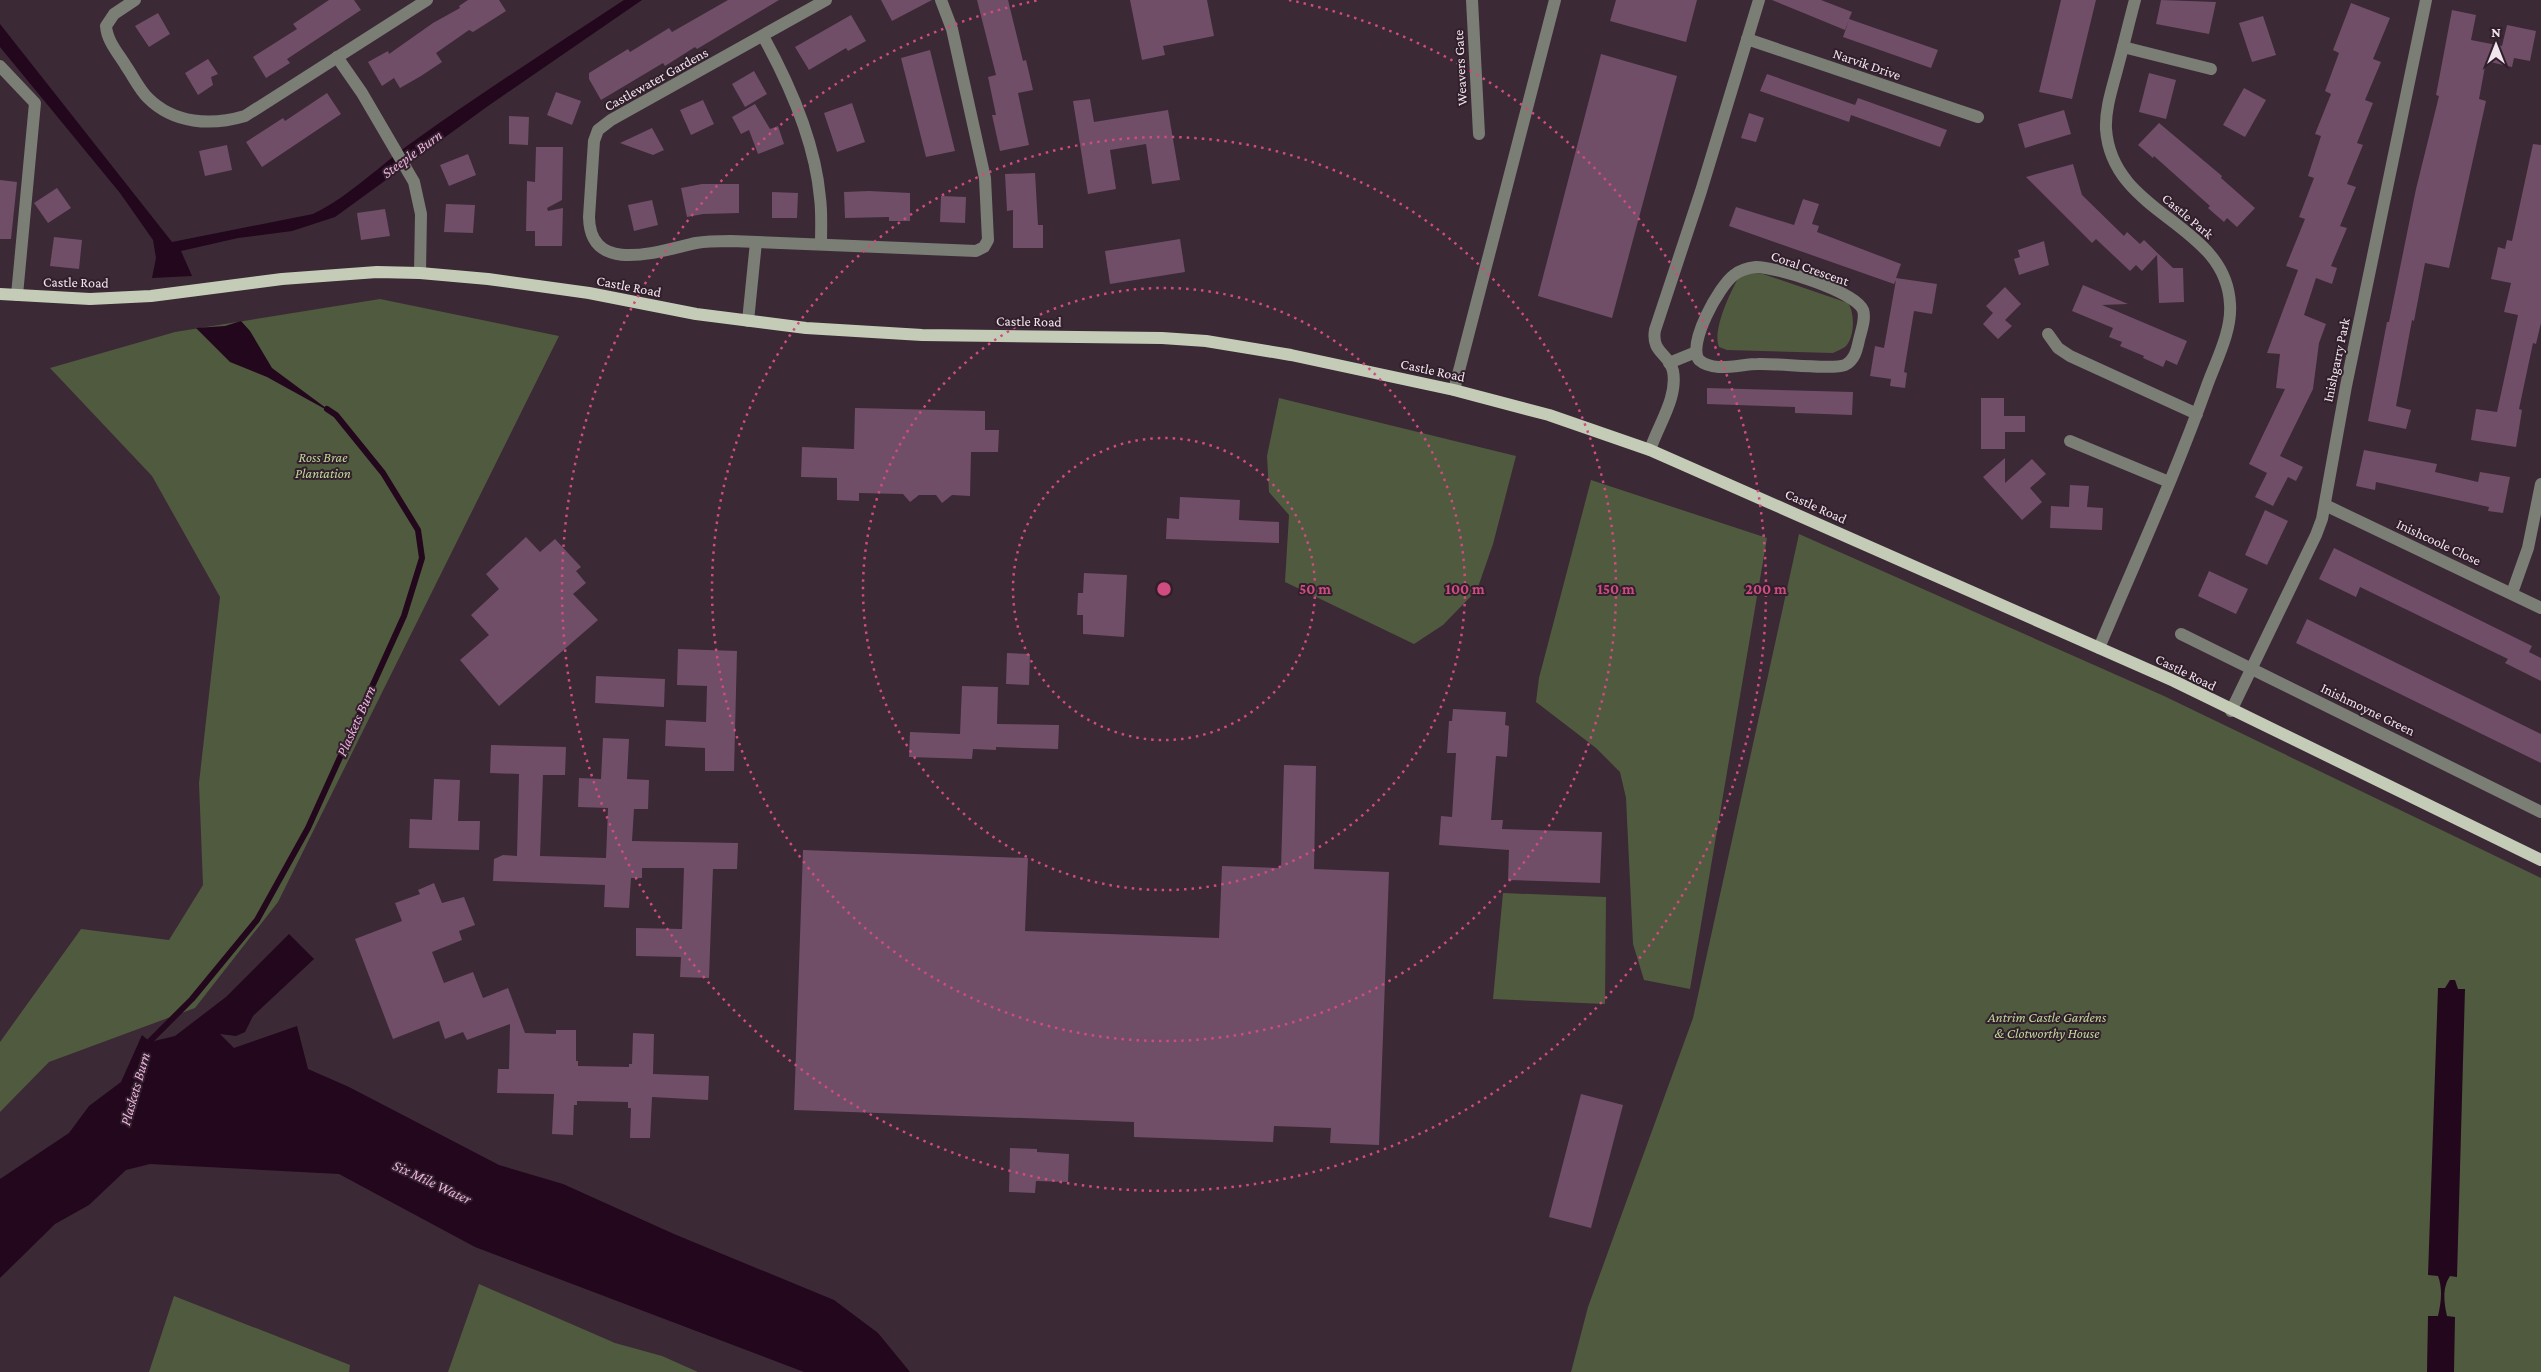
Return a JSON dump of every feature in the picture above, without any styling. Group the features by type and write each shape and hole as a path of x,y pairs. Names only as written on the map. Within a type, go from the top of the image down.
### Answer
{"main road":[{"name":"Castle Road","path":"0,294 90,299 151,296 282,279 377,272 420,273 488,279 589,293 696,314 806,328 922,335 1162,338 1206,341 1291,355 1454,390 1549,415 1650,450 2174,681 2231,711 2541,860"}],"street":[{"path":"135,0 114,14 106,26 111,43 148,97 166,111 185,119 203,122 224,122 244,116 427,0"},
{"name":"Castlewater Gardens","path":"826,0 611,120 598,130 592,150 589,217 589,227 595,241 604,249 617,255 637,256 708,242 976,250 984,247 988,240 985,178 952,29 941,0"},
{"name":"Weavers Gate","path":"1472,0 1478,134"},
{"path":"1454,390 1555,0"},
{"path":"1650,450 1672,394 1673,373 1669,363 1656,346 1655,330 1702,190 1759,0"},
{"name":"Castle Park","path":"2099,648 2197,414 2228,323 2230,303 2228,291 2219,268 2204,247 2138,195 2128,184 2114,162 2108,141 2107,116 2134,0"},
{"name":"Inishgarry Park","path":"2231,711 2316,535 2325,505 2346,386 2426,0"},
{"path":"763,36 787,78 815,165 821,198 821,244"},
{"name":"Narvik Drive","path":"1747,39 1978,117"},
{"path":"2123,47 2211,68"},
{"path":"337,58 362,93 409,173 418,196 421,214 420,273"},
{"path":"0,66 35,103 17,295"},
{"path":"748,321 756,242"},
{"name":"Coral Crescent","path":"1750,268 1771,269 1822,285 1852,299 1864,312 1855,355 1849,362 1841,366 1773,364 1714,367 1701,362 1696,352 1700,329 1728,281 1738,272 1750,268"},
{"path":"2048,334 2058,348 2070,356 2197,414"},
{"path":"1669,363 1696,352"},
{"path":"2070,441 2169,482"},
{"path":"2512,593 2526,559 2541,484"},
{"name":"Inishcoole Close","path":"2325,505 2541,608"},
{"name":"Inishmoyne Green","path":"2181,634 2541,812"}],"green space":[{"path":"1754,273 1763,274 1848,303 1852,313 1853,325 1851,338 1845,347 1833,353 1727,350 1719,347 1717,340 1718,331 1731,292 1739,277"},
{"name":"Ross Brae Plantation","path":"380,299 559,336 278,902 195,1008 49,1062 0,1112 0,1042 81,929 169,940 203,885 199,783 220,597 152,476 50,368 175,332"},
{"path":"1279,398 1516,456 1493,544 1477,590 1443,625 1414,644 1285,582 1289,515 1269,492 1267,456"},
{"path":"1591,480 1767,538 1690,989 1644,980 1633,944 1626,798 1620,772 1596,748 1536,702 1539,678"},
{"name":"Antrim Castle Gardens & Clotworthy House","path":"1799,534 2164,696 2541,878 2541,1372 1571,1372 1588,1307 1693,1018"},
{"path":"1503,893 1606,897 1605,1004 1493,999"},
{"path":"479,1284 615,1343 662,1356 698,1372 448,1372"},
{"path":"174,1296 350,1365 349,1372 149,1372"}],"water":[{"name":"Steeple Burn","path":"624,0 642,0 488,106 335,217 292,231 238,238 181,251 192,276 152,278 156,258 153,240 120,193 0,47 0,24 172,242 313,214 327,207 365,180 401,150"},
{"path":"241,321 250,331 272,368 334,414 267,377 230,362 196,328 225,326"},
{"name":"Six Mile Water","path":"289,934 314,959 253,1016 245,1032 236,1036 220,1034 234,1048 297,1026 308,1069 349,1087 499,1165 563,1184 674,1234 834,1300 878,1333 910,1372 804,1372 475,1247 339,1174 150,1164 126,1170 89,1205 55,1224 0,1278 0,1179 69,1133 89,1106 121,1082 142,1035 150,1042 175,1036 226,997"},
{"path":"2450,980 2455,980 2458,989 2465,989 2457,1277 2450,1276 2444,1296 2447,1316 2455,1317 2454,1372 2427,1372 2428,1316 2438,1316 2441,1296 2438,1276 2428,1275 2438,988 2445,988"}],"building":[{"path":"329,0 354,0 361,10 287,59 290,63 266,78 253,57 297,29 293,24"},
{"path":"468,0 499,0 506,11 473,32 469,30 436,53 442,62 421,76 400,88 394,78 382,86 368,62 388,51 389,54 433,23 460,8 459,6"},
{"path":"728,0 779,0 697,49 695,47 665,66 663,63 601,100 589,79 589,73 628,49 630,52 669,28 672,32"},
{"path":"881,0 932,0 892,21"},
{"path":"977,0 1008,0 1023,61 1026,60 1033,90 1018,93 1029,145 1000,151 992,115 996,115 988,77 996,75"},
{"path":"1130,0 1207,0 1214,36 1163,46 1165,55 1142,60"},
{"path":"1616,0 1697,0 1686,42 1610,21"},
{"path":"1772,0 1821,0 1852,12 1849,19 1938,50 1931,68 1843,37 1849,20 1845,30"},
{"path":"2061,0 2096,0 2072,99 2039,92"},
{"path":"2161,0 2216,2 2209,34 2156,24"},
{"path":"2351,3 2390,18 2373,59 2381,62 2365,100 2373,103 2357,143 2363,145 2347,184 2356,187 2340,226 2347,228 2331,266 2337,268 2332,284 2316,278 2304,315 2326,324 2319,343 2313,389 2280,456 2303,467 2296,481 2288,477 2273,506 2255,497 2267,473 2249,464 2285,389 2276,388 2280,354 2267,353 2298,270 2286,266 2305,219 2299,217 2314,178 2308,176 2321,136 2315,134 2331,94 2325,91 2339,53 2333,50"},
{"path":"2452,10 2476,15 2471,40 2502,46 2507,25 2536,31 2530,61 2514,58 2512,67 2486,61 2479,99 2486,101 2449,268 2425,263 2414,321 2412,320 2396,406 2411,410 2406,429 2368,421 2416,189 2439,96 2436,95"},
{"path":"158,13 170,34 149,47 135,26"},
{"path":"851,15 866,41 848,51 846,48 809,70 795,47"},
{"path":"2263,16 2276,55 2252,62 2239,23"},
{"path":"930,50 955,151 926,157 901,58"},
{"path":"1601,54 1677,76 1612,318 1538,296"},
{"path":"208,59 218,74 211,77 213,85 198,95 185,73"},
{"path":"754,71 767,94 745,107 732,84"},
{"path":"2149,73 2176,80 2166,119 2139,112"},
{"path":"1767,74 1855,105 1858,98 1947,130 1940,147 1851,115 1849,122 1760,91"},
{"path":"2244,88 2266,100 2245,137 2223,125"},
{"path":"556,92 581,101 572,125 547,115"},
{"path":"327,93 341,114 262,167 246,142 283,118 285,121"},
{"path":"1090,99 1094,122 1168,110 1180,180 1152,184 1146,144 1110,150 1116,189 1088,194 1073,101"},
{"path":"703,100 714,124 691,135 680,110"},
{"path":"852,103 865,142 837,152 824,113"},
{"path":"755,104 770,129 778,126 784,144 758,154 749,130 741,134 732,117"},
{"path":"2064,110 2071,134 2025,148 2018,124"},
{"path":"1749,113 1764,118 1756,142 1741,138"},
{"path":"509,116 529,117 528,145 509,144"},
{"path":"2159,123 2222,176 2221,178 2255,208 2237,227 2227,218 2224,222 2208,208 2210,206 2154,156 2153,158 2138,145"},
{"path":"652,128 664,150 653,155 620,143"},
{"path":"2533,144 2541,145 2541,323 2536,344 2533,343 2519,409 2522,410 2516,447 2471,440 2476,409 2497,412 2518,315 2504,312 2511,283 2491,279 2498,247 2505,249 2507,240 2512,241"},
{"path":"227,145 232,170 205,176 199,151"},
{"path":"536,147 563,147 562,200 547,208 548,211 563,208 562,246 535,246 535,231 526,231 527,181 535,182"},
{"path":"468,154 476,175 449,186 440,165"},
{"path":"2073,164 2082,195 2124,236 2127,232 2140,244 2144,240 2173,268 2183,268 2184,302 2159,303 2157,255 2142,271 2136,265 2130,271 2096,239 2092,243 2026,177"},
{"path":"1035,173 1038,225 1043,225 1043,248 1013,248 1013,210 1007,211 1005,174"},
{"path":"0,180 17,182 11,239 0,239"},
{"path":"702,184 739,184 739,213 703,214 687,217 681,188"},
{"path":"57,188 71,208 48,223 34,203"},
{"path":"772,192 798,193 797,218 772,218"},
{"path":"844,192 910,193 910,221 889,221 889,217 845,218"},
{"path":"941,196 966,197 965,223 940,222"},
{"path":"1803,199 1819,204 1812,224 1819,226 1817,232 1901,264 1896,278 1937,284 1932,314 1914,311 1904,372 1907,373 1905,388 1890,386 1891,379 1870,376 1875,346 1884,348 1896,280 1894,284 1729,226 1736,207 1794,225"},
{"path":"652,200 658,225 634,231 628,205"},
{"path":"446,204 475,205 473,233 444,232"},
{"path":"385,209 390,236 361,240 357,213"},
{"path":"54,237 82,240 79,269 50,266"},
{"path":"1180,239 1185,272 1110,284 1105,251"},
{"path":"2044,241 2049,265 2019,275 2014,259 2020,257 2018,250"},
{"path":"2083,285 2128,304 2102,305 2187,341 2177,365 2166,360 2163,367 2143,358 2144,356 2120,346 2122,342 2109,337 2113,328 2072,311"},
{"path":"2005,287 2021,304 2005,320 2012,326 1998,339 1983,324 1993,313 1986,306"},
{"path":"1707,388 1853,392 1852,415 1795,413 1795,407 1707,404"},
{"path":"1981,398 2004,398 2004,416 2025,416 2025,432 2005,432 2005,449 1981,449"},
{"path":"855,408 985,411 985,430 999,430 998,452 971,452 970,496 952,495 942,503 936,495 919,495 910,502 903,494 859,493 859,501 837,500 837,478 801,477 802,447 854,449"},
{"path":"2364,450 2437,464 2435,472 2478,482 2480,472 2510,477 2503,513 2488,511 2489,507 2376,482 2375,490 2356,486"},
{"path":"2005,458 2005,483 2032,459 2046,474 2030,488 2042,502 2022,520 1983,477"},
{"path":"2070,485 2089,486 2087,507 2103,508 2102,530 2050,528 2051,506 2069,507"},
{"path":"1180,497 1240,500 1239,520 1279,522 1279,543 1166,539 1167,518 1179,519"},
{"path":"2265,510 2288,521 2267,565 2245,555"},
{"path":"526,537 540,552 555,539 581,567 576,571 586,583 573,594 598,620 499,706 460,660 489,635 471,615 499,589 486,574"},
{"path":"2334,548 2532,646 2529,652 2541,658 2541,681 2505,663 2508,659 2360,587 2356,597 2319,579"},
{"path":"2209,571 2248,589 2236,614 2198,596"},
{"path":"1084,573 1127,575 1124,637 1083,634 1083,615 1077,615 1078,593 1083,593"},
{"path":"2307,619 2541,734 2541,763 2296,643"},
{"path":"678,649 737,651 734,771 705,771 705,748 665,746 666,720 706,722 707,686 677,685"},
{"path":"1007,653 1030,654 1029,685 1006,684"},
{"path":"596,676 665,679 664,707 595,703"},
{"path":"962,686 998,687 997,724 1059,725 1058,749 996,747 996,750 973,749 972,759 909,757 910,732 960,734"},
{"path":"1453,709 1506,712 1505,725 1509,726 1507,757 1496,756 1491,820 1503,820 1502,829 1602,832 1600,883 1508,880 1509,850 1439,845 1441,816 1452,817 1456,753 1447,753 1449,721 1452,721"},
{"path":"603,738 629,739 627,779 649,780 648,809 634,809 632,841 738,843 737,869 713,869 709,978 680,977 681,957 636,956 636,928 682,929 684,868 642,868 642,878 631,878 629,908 604,907 605,885 493,881 494,859 503,855 517,856 519,774 490,773 491,745 566,747 565,775 543,775 540,856 606,858 608,808 578,807 579,778 601,779"},
{"path":"1284,765 1316,766 1314,869 1389,872 1379,1145 1330,1143 1331,1128 1274,1126 1273,1142 1134,1137 1134,1122 794,1110 803,850 1028,858 1025,931 1219,938 1222,866 1281,868"},
{"path":"434,779 460,780 458,821 480,821 479,850 409,848 410,819 432,820"},
{"path":"434,883 442,903 464,897 475,925 459,931 462,940 432,952 444,983 473,972 483,998 508,988 525,1033 556,1034 556,1030 576,1030 576,1061 578,1061 578,1066 629,1067 629,1064 632,1064 633,1033 654,1034 653,1074 709,1076 708,1100 652,1097 650,1138 630,1138 631,1108 628,1108 628,1102 577,1101 577,1105 574,1105 573,1135 552,1134 554,1094 497,1093 498,1069 509,1069 510,1024 467,1040 463,1032 445,1039 439,1021 393,1039 355,939 402,921 395,903 420,894 418,890"},
{"path":"1581,1094 1623,1105 1591,1228 1549,1217"},
{"path":"1010,1148 1037,1149 1037,1152 1069,1154 1068,1182 1036,1181 1035,1193 1009,1192"}],"waterway":[{"name":"Plaskets Burn","path":"147,1050 149,1042 192,999 257,920 308,828 404,616 422,558 418,530 383,473 336,415 327,409"}]}
